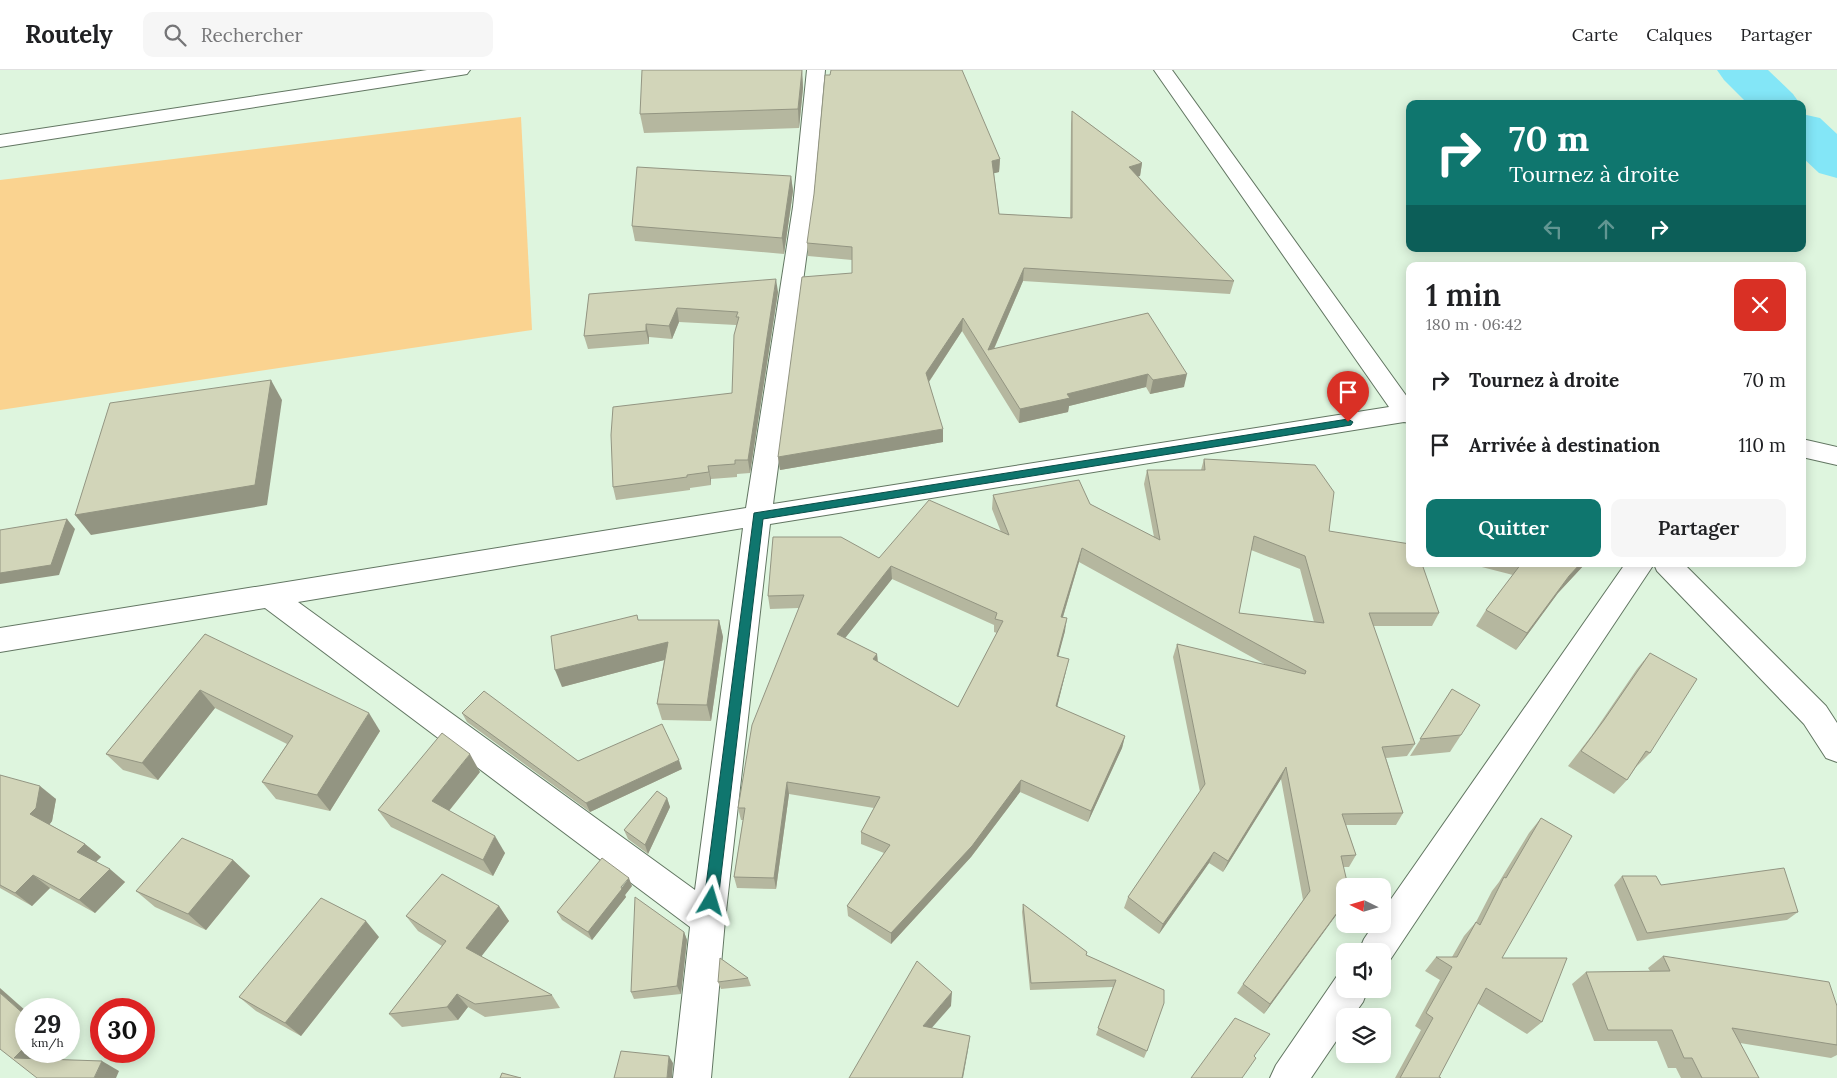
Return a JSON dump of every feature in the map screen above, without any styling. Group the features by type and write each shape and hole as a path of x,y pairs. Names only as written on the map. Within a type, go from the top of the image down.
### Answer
{"street":[{"path":"0,142 461,70"},
{"path":"692,1078 708,920 758,516 803,207 816,70"},
{"path":"1163,70 1406,411"},
{"path":"0,640 758,516 1406,414"},
{"path":"1806,449 1837,456"},
{"path":"1381,943 1638,567"},
{"path":"1670,567 1815,714 1837,749"},
{"path":"271,596 708,920"},
{"path":"1290,1078 1344,998"}],"shaded area":[{"path":"521,117 532,330 0,410 0,180"}],"building":[{"path":"642,70 802,70 798,109 640,114"},
{"path":"831,70 962,70 1000,159 992,161 999,214 1072,218 1072,111 1142,163 1129,167 1234,281 1024,268 988,350 1148,313 1187,374 1153,380 1148,374 1067,394 1070,398 1020,409 963,318 926,373 943,429 778,457 802,277 852,273 852,247 807,243 814,194 825,75 830,75"},
{"path":"637,167 791,176 782,238 632,226"},
{"path":"776,279 748,460 735,460 735,464 708,466 709,472 687,475 687,477 613,487 611,435 613,407 732,393 734,335 739,317 736,317 738,312 677,308 669,326 646,324 646,331 584,336 589,294"},
{"path":"271,380 255,485 75,515 110,403"},
{"path":"1204,459 1315,465 1334,492 1329,531 1406,543 1406,567 1423,567 1439,613 1369,613 1415,744 1382,747 1403,813 1342,814 1356,855 1341,856 1346,878 1336,878 1336,914 1270,1004 1243,984 1310,891 1286,767 1228,861 1214,852 1163,924 1128,897 1205,784 1177,644 1305,674 1306,671 1082,548 1061,617 1067,618 1057,656 1069,659 1056,706 1125,736 1091,811 1021,780 972,846 891,933 847,906 890,845 861,832 880,797 787,782 774,878 734,877 745,808 738,808 752,725 804,595 768,596 773,537 841,537 879,558 929,500 1009,535 993,495 1079,480 1090,504 1160,540 1147,470 1205,470","holes":["1254,536 1305,556 1324,623 1239,613","891,566 997,613 995,619 1003,621 958,707 873,659 877,654 837,634"]},
{"path":"67,519 51,565 0,573 0,530"},
{"path":"1519,567 1577,567 1527,633 1486,610"},
{"path":"637,615 638,620 719,620 707,705 657,704 668,642 555,670 551,636"},
{"path":"205,634 369,713 317,795 262,782 293,736 200,690 142,763 106,754"},
{"path":"1650,653 1697,679 1650,753 1646,751 1627,780 1581,751"},
{"path":"1452,689 1480,705 1461,735 1420,739"},
{"path":"484,691 578,761 662,724 679,760 586,803 462,713"},
{"path":"442,733 470,754 432,801 495,836 483,860 378,810"},
{"path":"0,775 40,786 36,808 30,814 85,844 77,852 110,869 79,900 33,875 15,893 0,885"},
{"path":"657,791 667,798 645,845 624,830"},
{"path":"1541,818 1572,836 1502,958 1567,958 1542,1022 1486,988 1439,1077 1441,1078 1400,1078 1433,1018 1426,1013 1452,967 1436,957 1457,957 1476,922 1480,925 1504,877 1506,878"},
{"path":"182,838 233,860 188,914 136,891"},
{"path":"602,858 629,878 588,932 557,912"},
{"path":"1784,868 1798,912 1647,933 1622,876 1656,876 1661,885"},
{"path":"442,874 499,906 466,948 552,995 475,1004 457,994 447,1007 389,1014 446,941 406,916"},
{"path":"635,897 684,932 677,986 631,992"},
{"path":"321,898 366,921 285,1023 239,997"},
{"path":"1023,904 1087,952 1086,955 1164,990 1164,1003 1147,1051 1098,1028 1116,980 1031,983"},
{"path":"1663,956 1829,982 1837,1006 1837,1045 1732,1028 1759,1078 1702,1078 1692,1058 1684,1058 1672,1030 1608,1030 1586,972 1670,971"},
{"path":"720,958 748,978 718,982"},
{"path":"917,961 952,992 923,1026 970,1036 962,1078 849,1078"},
{"path":"0,993 15,1006 15,1061 0,1049"},
{"path":"1235,1018 1270,1034 1254,1056 1256,1058 1242,1078 1191,1078"},
{"path":"621,1051 669,1056 667,1078 614,1078"},
{"path":"80,1060 101,1063 94,1078 37,1078 18,1063 80,1063"},
{"path":"502,1073 521,1078 500,1078"}],"waterway":[{"path":"1741,70 1772,100"},
{"path":"1806,133 1837,162"}],"route":[{"path":"711,901 758,516 1348,422"}]}
